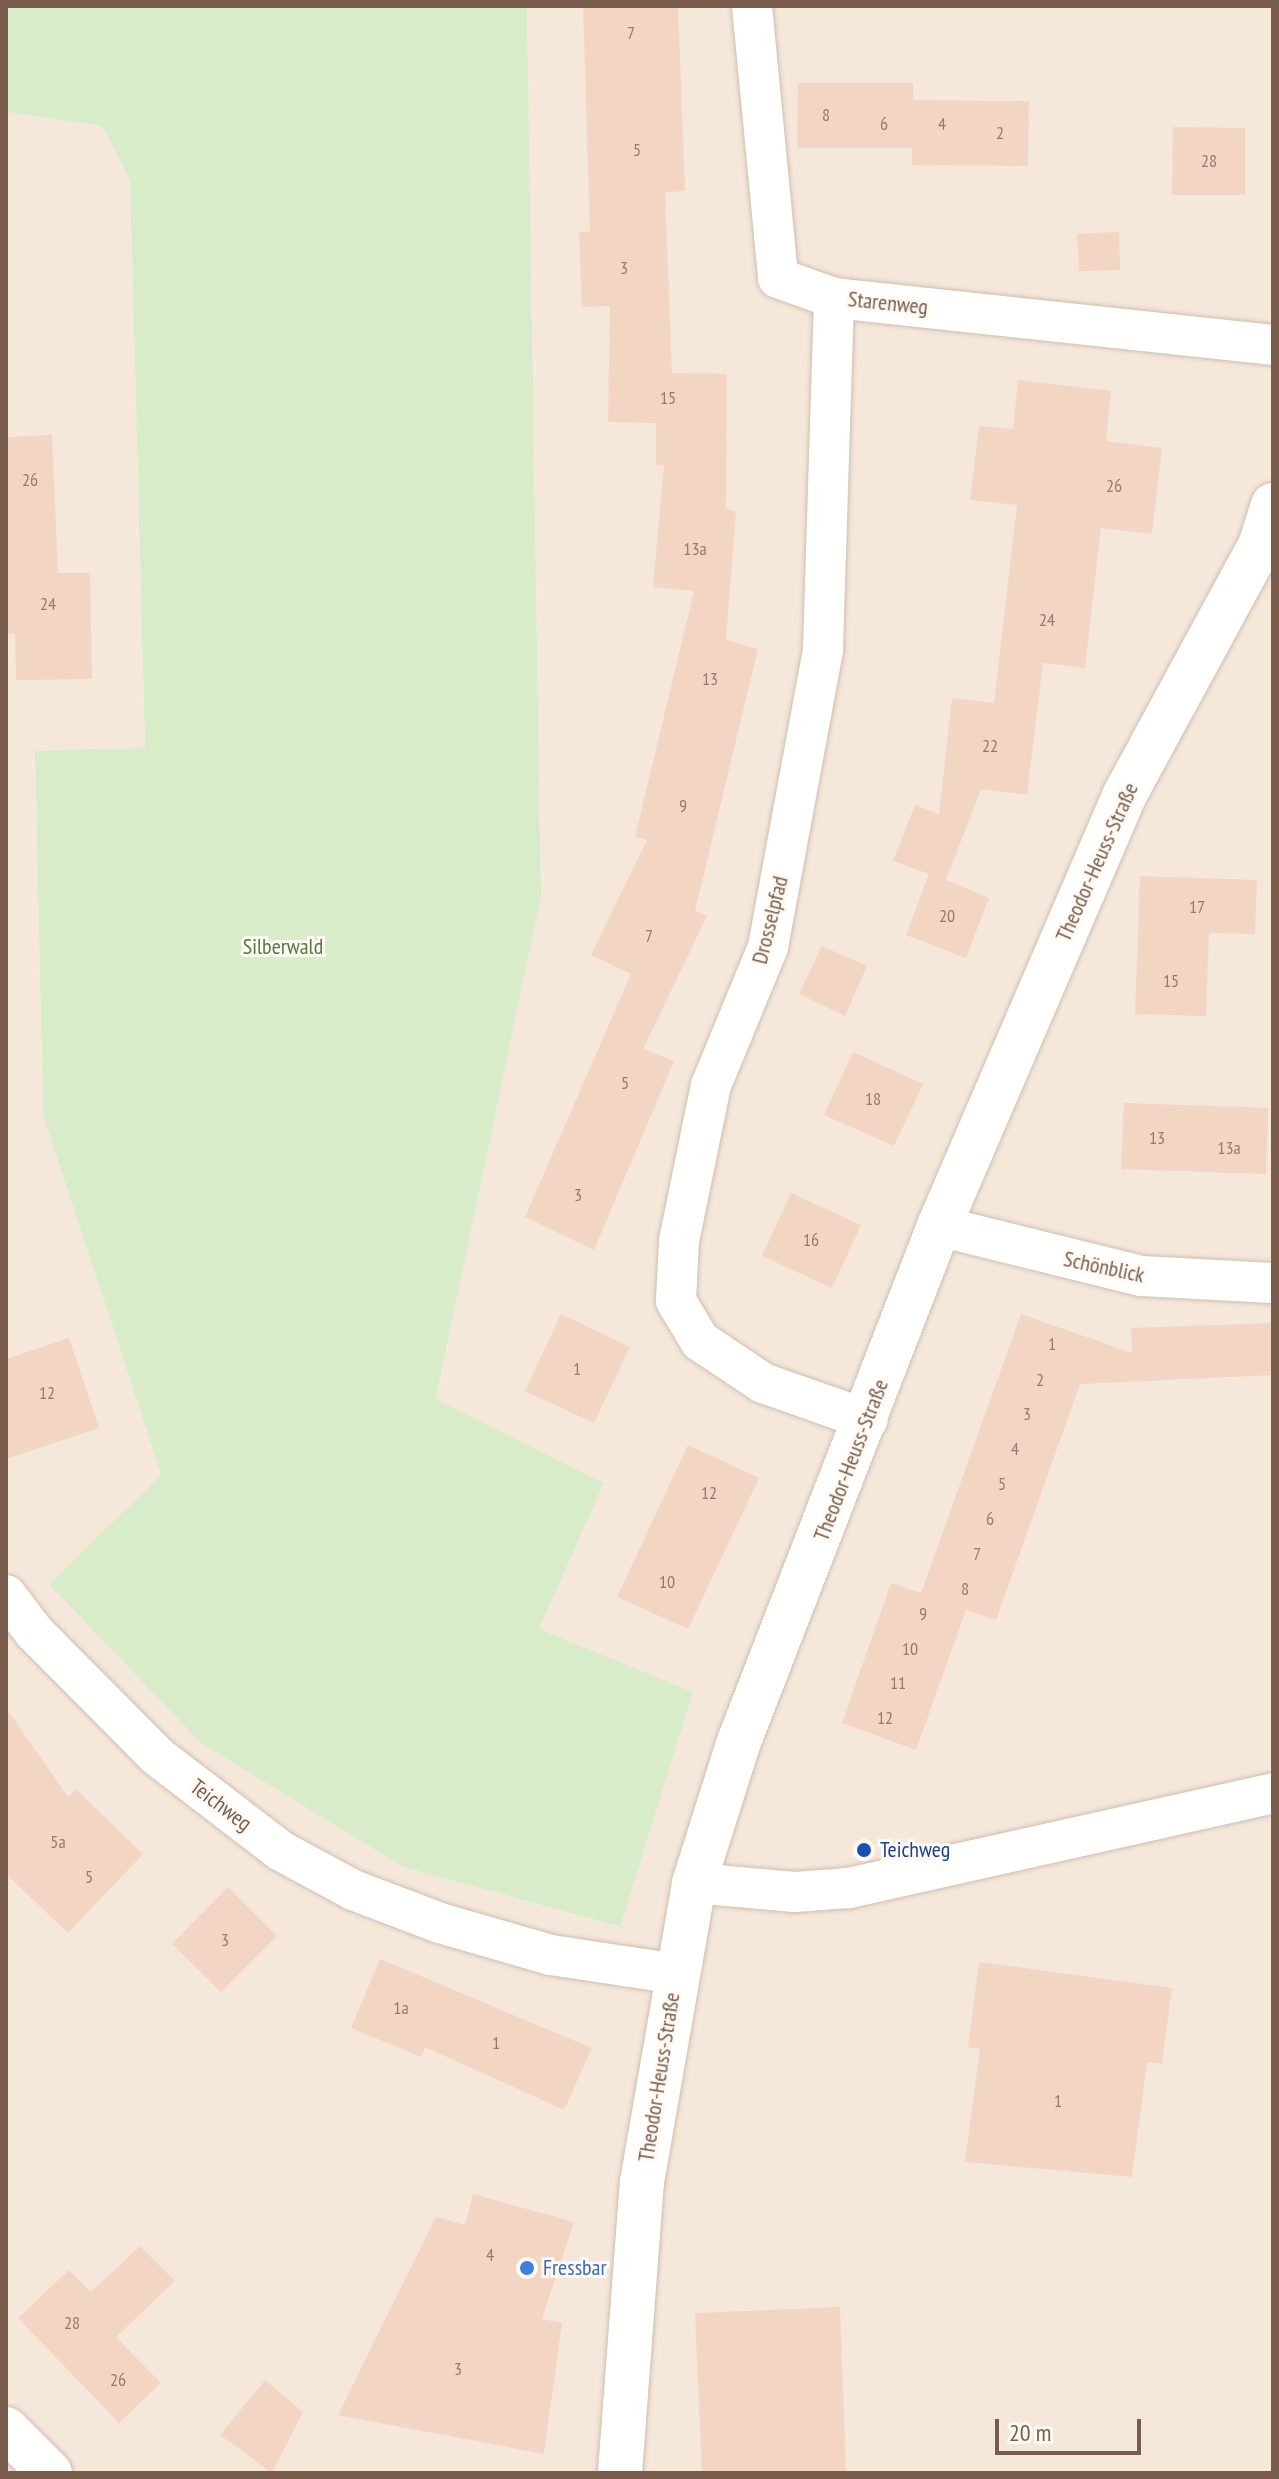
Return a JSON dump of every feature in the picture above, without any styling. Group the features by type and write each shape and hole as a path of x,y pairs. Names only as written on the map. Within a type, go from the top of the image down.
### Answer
{"street":[{"name":"Starenweg","path":"752,6 778,278 834,298 1273,345"},
{"name":"Drosselpfad","path":"834,298 823,650 768,947 711,1085 679,1241 676,1301 700,1341 763,1383 868,1420"},
{"name":"Theodor-Heuss-Straße","path":"620,2473 642,2182 694,1883 738,1744 868,1420 939,1226 1124,796 1260,546 1273,505"},
{"name":"Schönblick","path":"939,1226 1141,1276 1273,1283"},
{"name":"Teichweg","path":"6,1595 34,1632 157,1756 281,1851 353,1890 440,1923 551,1955 676,1974"},
{"path":"694,1883 795,1892 849,1888 1273,1793"},
{"path":"6,2429 50,2473"}],"shaded area":[{"path":"527,6 1273,6 1273,2473 6,2473 6,112 102,126 130,181 145,748 35,752 43,1115 161,1475 202,1744 403,1867 619,1927 539,1629 604,1483 436,1400 541,897"}],"green space":[{"name":"Silberwald","path":"6,6 527,6 541,897 436,1399 604,1483 539,1629 693,1692 620,1927 403,1867 202,1744 49,1584 161,1475 43,1115 35,751 145,748 130,181 102,126 6,112"}],"building":[{"path":"583,6 678,6 685,191 665,192 672,373 727,374 726,509 736,511 726,640 758,649 695,911 707,916 643,1049 674,1061 594,1250 525,1217 631,974 591,955 647,840 635,837 694,591 653,587 664,465 656,465 656,423 608,422 610,306 582,307 579,232 590,232"},
{"path":"798,83 913,83 913,100 1029,101 1028,166 912,165 912,148 797,148"},
{"path":"1173,127 1245,128 1245,195 1172,195"},
{"path":"1119,232 1120,270 1079,271 1077,234"},
{"path":"1018,380 1111,391 1106,441 1162,448 1152,534 1101,528 1085,668 1043,663 1027,795 981,789 946,880 989,898 966,958 906,935 929,874 893,861 915,805 939,814 952,698 994,703 1017,505 970,500 979,426 1013,429"},
{"path":"52,435 58,573 90,573 92,679 16,680 15,634 6,634 6,437"},
{"path":"1140,876 1257,880 1255,934 1209,933 1206,1016 1135,1014"},
{"path":"822,946 867,966 845,1016 799,994"},
{"path":"853,1052 923,1084 894,1146 824,1115"},
{"path":"1124,1103 1268,1108 1266,1174 1121,1169"},
{"path":"791,1193 861,1225 832,1288 762,1256"},
{"path":"561,1314 630,1347 594,1423 525,1391"},
{"path":"1021,1314 1132,1353 1131,1328 1273,1323 1273,1375 1080,1384 996,1620 966,1610 916,1750 842,1723 891,1583 921,1593"},
{"path":"69,1338 99,1428 6,1459 6,1359"},
{"path":"688,1445 759,1478 688,1629 617,1597"},
{"path":"6,1708 68,1797 76,1789 143,1854 68,1933 6,1874"},
{"path":"228,1887 277,1936 221,1992 172,1944"},
{"path":"380,1959 592,2048 564,2110 425,2047 421,2057 351,2028"},
{"path":"979,1962 1172,1988 1162,2064 1147,2062 1132,2177 965,2162 980,2049 968,2047"},
{"path":"473,2194 574,2222 542,2319 562,2323 544,2454 338,2415 436,2217 465,2225"},
{"path":"140,2246 175,2281 116,2337 161,2383 119,2423 18,2318 69,2270 91,2292"},
{"path":"840,2307 846,2473 702,2473 695,2313"},
{"path":"265,2380 303,2412 272,2473 220,2435"}],"place":[{"name":"Teichweg","path":"864,1850"},
{"name":"Fressbar","path":"527,2268"}]}
